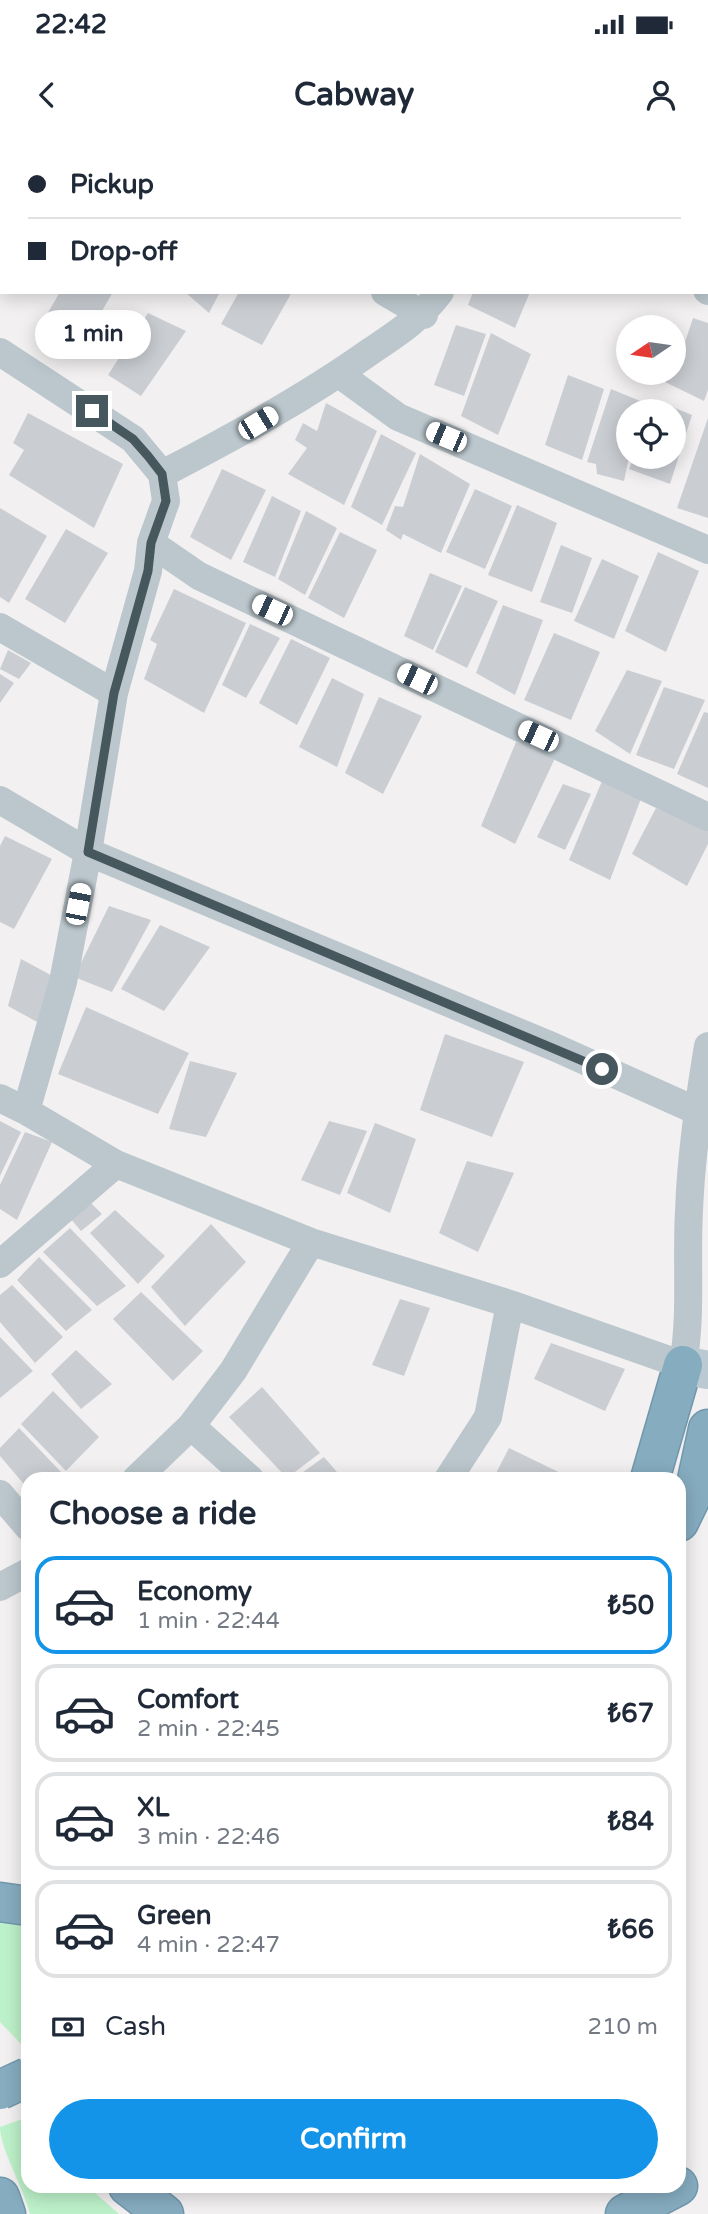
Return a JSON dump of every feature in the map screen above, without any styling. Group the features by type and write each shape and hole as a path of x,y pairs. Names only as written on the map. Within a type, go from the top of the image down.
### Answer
{"highway":[{"path":"653,1472 696,1367"},
{"path":"694,1496 708,1429"},
{"path":"0,1902 21,1905"},
{"path":"0,2067 21,2087"},
{"path":"0,2090 21,2080"},
{"path":"686,2181 708,2170"},
{"path":"137,2193 164,2214"},
{"path":"623,2212 662,2193"},
{"path":"0,2197 6,2214"}],"street":[{"path":"394,294 432,303"},
{"path":"162,474 238,435 339,374 432,303"},
{"path":"0,352 133,439 162,474 166,501 151,543 148,571 114,693 63,982 26,1111"},
{"path":"339,374 398,417 708,550"},
{"path":"151,543 200,576 708,817"},
{"path":"0,627 114,693"},
{"path":"0,800 88,852 554,1047 697,1111"},
{"path":"0,1098 116,1164 311,1242 510,1304 696,1367 690,1330 688,1213 697,1111 708,1046"},
{"path":"0,1264 116,1164"},
{"path":"143,1472 191,1426 233,1371 311,1242"},
{"path":"453,1472 488,1417 510,1304"},
{"path":"191,1426 242,1472"},
{"path":"0,1494 21,1519"},
{"path":"0,1587 21,1576"}],"green space":[{"path":"0,1922 21,1924 21,2044 0,2022"},
{"path":"21,2119 21,2188 4,2146 0,2127"},
{"path":"23,2193 95,2193 119,2214 30,2214"}],"building":[{"path":"59,294 112,294 76,356 35,335"},
{"path":"187,294 219,294 209,313"},
{"path":"238,294 291,294 262,345 221,324"},
{"path":"472,294 529,294 515,328 468,305"},
{"path":"148,313 186,331 141,396 108,375"},
{"path":"693,318 708,323 708,390 704,401 671,385 686,385 686,339"},
{"path":"456,325 486,334 464,396 434,385"},
{"path":"491,333 531,354 498,435 461,416"},
{"path":"568,375 604,389 582,460 545,445"},
{"path":"611,389 635,399 616,399 616,469 626,469 624,481 597,474 596,464 587,462"},
{"path":"326,403 377,431 344,505 288,474 307,448 295,440 303,423 317,431"},
{"path":"28,413 123,464 94,528 9,475 24,450 13,443"},
{"path":"686,413 692,415 686,434"},
{"path":"708,418 708,518 677,508"},
{"path":"381,434 416,453 382,525 351,507"},
{"path":"420,454 470,484 441,553 403,534 401,540 386,530 395,506 403,507"},
{"path":"222,469 266,490 231,560 190,537"},
{"path":"629,469 675,469 670,484"},
{"path":"475,489 512,506 485,569 446,552"},
{"path":"272,496 301,511 275,577 243,562"},
{"path":"517,505 557,523 532,592 488,575"},
{"path":"0,508 47,536 9,603 0,597"},
{"path":"306,511 337,528 305,595 278,579"},
{"path":"66,529 108,553 65,623 25,599"},
{"path":"340,532 377,550 344,618 308,598"},
{"path":"561,545 592,558 572,613 540,602"},
{"path":"658,552 699,571 666,652 625,631"},
{"path":"602,559 639,576 614,639 574,621"},
{"path":"430,573 462,586 433,650 404,636"},
{"path":"465,587 498,601 467,668 435,652"},
{"path":"174,589 246,623 204,713 144,679 157,644 150,640"},
{"path":"503,605 543,620 515,695 476,673"},
{"path":"250,624 280,638 246,698 222,685"},
{"path":"554,633 600,652 571,720 524,700"},
{"path":"291,639 330,658 297,725 259,703"},
{"path":"8,650 31,663 19,679 0,669"},
{"path":"627,670 662,681 630,754 595,731"},
{"path":"0,674 14,683 0,703"},
{"path":"332,678 364,694 337,767 299,747"},
{"path":"664,687 705,700 674,769 636,755"},
{"path":"379,697 422,716 383,794 345,773"},
{"path":"704,712 708,713 708,788 677,774"},
{"path":"516,742 556,756 515,844 481,826"},
{"path":"602,781 642,796 610,880 569,860"},
{"path":"563,784 591,794 565,850 537,837"},
{"path":"656,808 708,830 708,844 687,886 632,854"},
{"path":"5,836 52,859 14,929 0,922 0,846"},
{"path":"109,906 151,920 112,992 74,977"},
{"path":"160,925 210,947 164,1011 121,989"},
{"path":"21,959 58,979 39,1023 8,1006"},
{"path":"86,1007 189,1053 158,1114 58,1074"},
{"path":"445,1034 524,1062 492,1137 420,1110"},
{"path":"190,1061 237,1073 206,1137 169,1129"},
{"path":"0,1121 21,1132 0,1176"},
{"path":"329,1121 367,1131 340,1195 301,1180"},
{"path":"375,1123 416,1139 390,1213 347,1193"},
{"path":"25,1132 52,1142 17,1220 0,1209 0,1185"},
{"path":"467,1161 514,1173 478,1252 439,1233"},
{"path":"89,1201 102,1214 81,1231 70,1218"},
{"path":"115,1210 165,1256 138,1284 90,1233"},
{"path":"211,1224 246,1262 185,1326 151,1287"},
{"path":"70,1228 126,1286 97,1306 43,1252"},
{"path":"39,1257 92,1310 66,1331 17,1280"},
{"path":"12,1285 63,1337 35,1363 0,1322 0,1295"},
{"path":"141,1292 203,1351 173,1381 113,1319"},
{"path":"400,1299 430,1308 404,1376 372,1365"},
{"path":"0,1337 33,1371 0,1398"},
{"path":"551,1343 625,1369 605,1411 534,1379"},
{"path":"76,1350 112,1384 81,1409 51,1374"},
{"path":"262,1387 320,1453 295,1472 281,1472 229,1417"},
{"path":"53,1391 99,1437 66,1471 21,1424"},
{"path":"19,1428 61,1472 21,1472 21,1481 0,1456 0,1448"},
{"path":"509,1448 559,1472 497,1472"},
{"path":"324,1457 337,1472 303,1472"}],"route":[{"path":"92,411 133,439 148,456 162,474 166,501 151,543 148,571 114,693 88,852 602,1069"}]}
